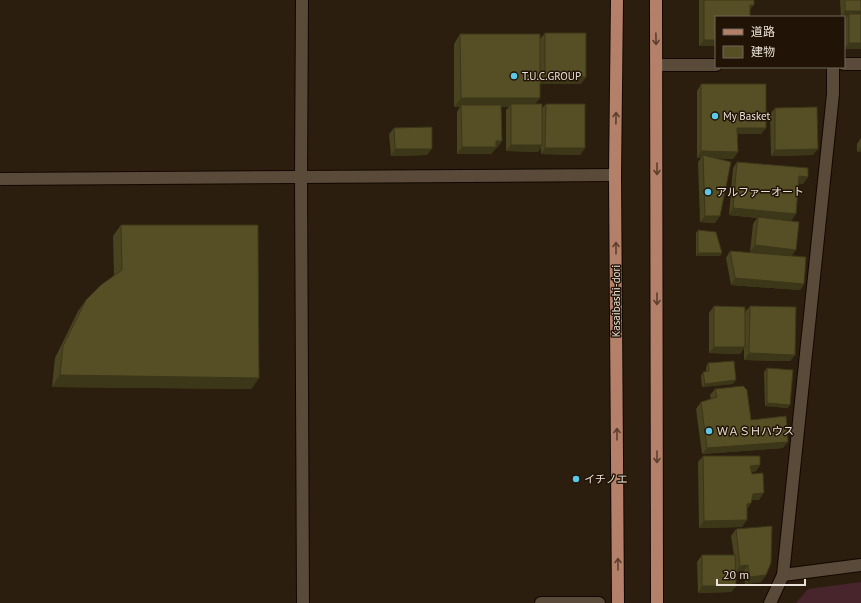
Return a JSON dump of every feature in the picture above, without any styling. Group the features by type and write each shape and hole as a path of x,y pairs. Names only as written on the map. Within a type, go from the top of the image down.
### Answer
{"main road":[{"name":"Kasaibashi-dori","path":"617,0 615,175 618,603"},
{"path":"656,0 657,603"}],"street":[{"path":"302,0 301,177 303,603"},
{"path":"845,64 861,64"},
{"path":"657,65 715,65"},
{"path":"770,603 783,576 833,94 833,68"},
{"path":"0,179 615,175"},
{"path":"783,576 861,565"},
{"path":"541,603 599,603"}],"shaded area":[{"path":"861,582 861,603 796,603 808,589"}],"building":[{"path":"704,0 754,0 754,5 750,5 750,16 715,16 715,40 704,40"},
{"path":"845,0 861,0 861,11 845,11"},
{"path":"849,14 861,14 861,43 849,43"},
{"path":"545,33 586,33 586,77 545,77"},
{"path":"460,34 540,34 540,98 461,98"},
{"path":"701,84 766,84 766,128 737,128 738,152 701,151"},
{"path":"511,104 542,104 542,145 511,145"},
{"path":"546,104 585,104 585,148 545,148"},
{"path":"461,105 501,105 502,141 496,141 496,147 462,147"},
{"path":"817,107 818,149 775,150 775,108"},
{"path":"432,127 432,149 395,149 394,128"},
{"path":"703,155 731,162 720,216 705,216"},
{"path":"737,162 808,168 808,177 799,176 796,214 733,208"},
{"path":"758,217 799,222 796,250 755,245"},
{"path":"121,225 258,225 259,378 60,375 63,346 86,300 101,285 122,270"},
{"path":"698,230 716,232 722,253 698,253"},
{"path":"730,251 806,257 804,284 735,278"},
{"path":"714,306 745,307 745,347 714,347"},
{"path":"750,306 796,307 795,355 749,353"},
{"path":"734,361 736,380 705,384 703,372 709,371 708,363"},
{"path":"767,368 793,370 790,405 767,403"},
{"path":"743,386 747,390 751,420 786,416 788,442 707,448 701,402 717,397 715,389"},
{"path":"703,456 760,456 760,465 750,466 752,474 763,473 764,493 753,494 751,503 747,504 747,520 704,521"},
{"path":"772,526 771,563 766,575 750,577 748,565 740,566 736,529"},
{"path":"702,555 735,555 736,586 702,586"}],"place":[{"name":"T.U.C.GROUP","path":"514,76"},
{"name":"My Basket","path":"715,116"},
{"name":"アルファーオート","path":"708,192"},
{"name":"ＷＡＳＨハウス","path":"709,431"},
{"name":"イチノエ","path":"576,479"}]}
